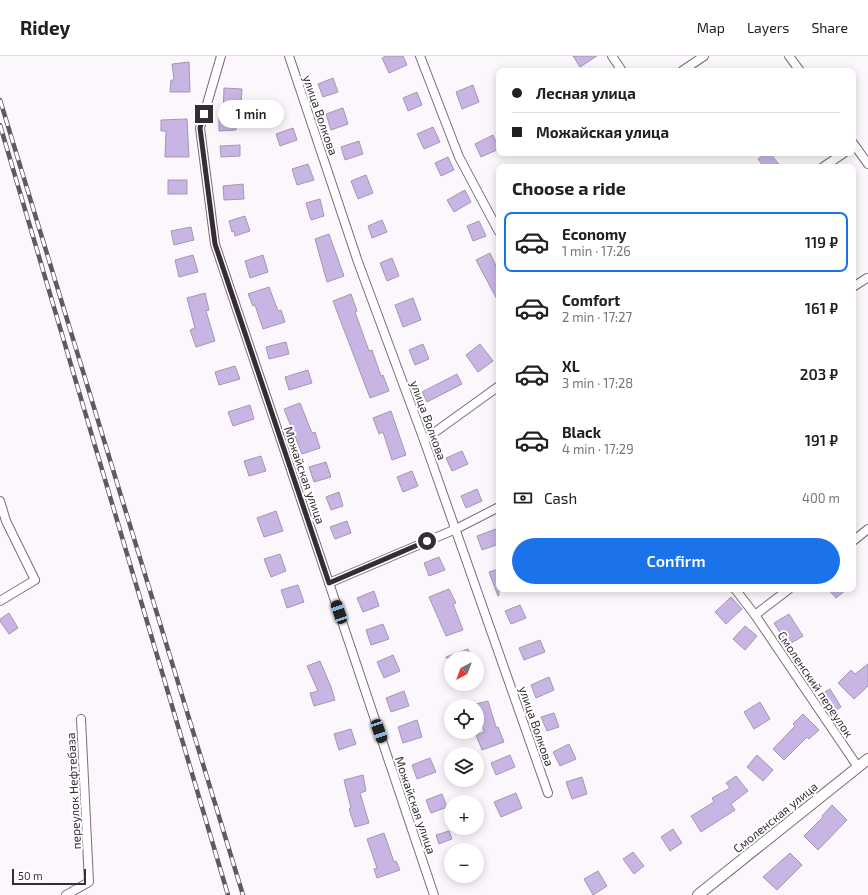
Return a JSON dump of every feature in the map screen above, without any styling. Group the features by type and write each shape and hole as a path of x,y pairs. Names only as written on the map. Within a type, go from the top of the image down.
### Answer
{"street":[{"name":"Можайская улица","path":"221,56 200,128 215,244 434,895"},
{"name":"улица Волкова","path":"289,56 358,262 456,529 548,793"},
{"path":"420,56 459,157 496,226"},
{"path":"612,56 620,68"},
{"path":"686,68 704,56"},
{"path":"789,56 798,68"},
{"path":"856,148 868,164"},
{"path":"828,164 840,156"},
{"path":"856,286 867,278"},
{"path":"424,440 496,388"},
{"path":"0,501 6,521 35,580 0,601"},
{"path":"329,583 456,529 496,509"},
{"path":"856,539 868,529"},
{"name":"Смоленский переулок","path":"737,592 755,615 858,767"},
{"path":"755,615 785,592"},
{"name":"переулок Нефтебаза","path":"66,895 89,882 81,719"},
{"name":"Смоленская улица","path":"698,895 868,759"}],"building":[{"path":"386,56 403,56 407,65 389,73 382,58"},
{"path":"573,56 597,56 580,67"},
{"path":"189,62 190,92 170,92 171,80 174,80 172,64"},
{"path":"333,78 338,92 323,97 318,84"},
{"path":"473,85 479,102 462,109 456,92"},
{"path":"224,88 242,89 241,103 235,103 236,130 219,131 219,116 223,115"},
{"path":"417,92 422,105 408,111 403,98"},
{"path":"343,108 348,124 331,130 326,114"},
{"path":"187,119 189,157 165,157 166,131 161,131 161,120"},
{"path":"433,127 440,142 424,149 417,134"},
{"path":"293,128 297,140 280,146 276,134"},
{"path":"493,135 496,142 496,150 481,157 475,144"},
{"path":"359,141 363,154 345,160 341,147"},
{"path":"240,145 240,156 221,157 220,146"},
{"path":"762,156 772,156 779,164 762,164 758,159"},
{"path":"448,157 454,170 441,176 435,163"},
{"path":"308,164 314,180 297,185 292,169"},
{"path":"366,175 373,193 358,199 351,181"},
{"path":"168,180 187,180 187,194 168,194"},
{"path":"243,184 244,199 224,200 223,186"},
{"path":"465,190 471,202 454,212 447,200"},
{"path":"320,199 324,216 311,220 306,203"},
{"path":"245,216 250,231 235,236 234,231 232,232 229,221"},
{"path":"382,220 387,232 372,238 368,226"},
{"path":"479,221 486,236 473,241 467,226"},
{"path":"191,227 194,240 174,245 171,231"},
{"path":"329,234 344,276 327,282 315,239"},
{"path":"490,253 496,266 496,297 476,260"},
{"path":"193,255 198,272 179,277 175,260"},
{"path":"263,255 268,272 250,278 245,261"},
{"path":"392,258 399,276 387,281 380,263"},
{"path":"269,287 278,311 281,310 285,322 263,329 255,305 253,306 248,294"},
{"path":"205,293 209,310 206,311 215,341 196,347 190,330 195,328 187,298"},
{"path":"351,294 357,311 355,312 369,351 372,350 381,376 383,375 389,391 370,398 333,301"},
{"path":"413,298 421,320 403,327 395,305"},
{"path":"286,342 289,354 269,359 266,347"},
{"path":"423,344 429,359 415,365 409,350"},
{"path":"480,344 493,361 478,372 466,355"},
{"path":"235,366 240,379 219,385 215,372"},
{"path":"308,370 312,383 289,390 285,377"},
{"path":"457,374 462,384 427,402 422,392"},
{"path":"300,403 312,433 315,432 320,448 302,454 284,409"},
{"path":"250,405 254,419 233,426 228,412"},
{"path":"391,411 406,455 392,460 383,432 379,434 373,418"},
{"path":"462,451 468,464 452,471 446,458"},
{"path":"261,456 266,471 249,476 244,461"},
{"path":"326,462 331,477 314,482 309,467"},
{"path":"412,471 418,486 403,492 397,477"},
{"path":"477,489 482,501 466,508 461,496"},
{"path":"339,492 343,506 331,510 326,497"},
{"path":"276,511 283,531 264,537 257,518"},
{"path":"347,521 351,533 335,539 330,527"},
{"path":"496,529 496,545 482,550 477,536"},
{"path":"280,554 286,571 271,577 264,559"},
{"path":"439,557 445,570 429,576 424,563"},
{"path":"496,570 496,591 489,572"},
{"path":"298,585 304,602 287,608 281,590"},
{"path":"449,589 456,603 453,604 463,630 446,636 429,597"},
{"path":"374,591 379,606 363,612 357,598"},
{"path":"831,592 843,592 836,598"},
{"path":"731,597 742,609 726,624 715,612"},
{"path":"520,605 526,618 511,624 505,611"},
{"path":"9,613 18,628 9,634 0,619"},
{"path":"789,614 803,636 788,645 774,623"},
{"path":"383,624 389,639 371,645 366,630"},
{"path":"745,626 757,636 745,650 733,639"},
{"path":"540,640 545,652 524,660 519,648"},
{"path":"393,655 400,671 384,678 377,662"},
{"path":"320,661 335,700 314,706 310,693 318,691 307,666"},
{"path":"868,664 868,686 854,699 838,683 851,670 855,674"},
{"path":"549,677 554,690 536,698 531,685"},
{"path":"830,689 841,707 829,714 818,696"},
{"path":"404,691 409,706 391,712 386,698"},
{"path":"488,701 496,727 498,727 504,742 484,749 484,747 481,747 478,739 484,739 484,702"},
{"path":"760,702 770,719 754,729 744,712"},
{"path":"554,713 559,727 547,731 541,717"},
{"path":"803,714 819,730 809,739 807,737 784,760 773,749 795,726 793,724"},
{"path":"417,720 422,737 403,743 398,727"},
{"path":"351,729 356,744 339,750 334,734"},
{"path":"569,744 576,759 560,766 553,752"},
{"path":"510,755 515,767 496,775 491,763"},
{"path":"757,755 773,770 763,781 747,767"},
{"path":"430,758 436,772 417,779 412,765"},
{"path":"363,775 366,791 360,793 369,823 355,827 349,809 351,808 344,780"},
{"path":"736,776 748,791 731,804 735,810 701,832 691,816 714,802 712,798 730,788 726,783"},
{"path":"582,777 587,794 572,799 566,782"},
{"path":"516,793 522,808 501,817 494,802"},
{"path":"442,794 444,799 444,808 431,813 426,800"},
{"path":"832,805 847,820 818,850 804,836 823,817 822,816"},
{"path":"673,829 682,843 670,851 661,837"},
{"path":"384,833 394,862 396,861 400,870 377,878 374,869 377,868 367,839"},
{"path":"444,833 444,835 450,835 452,839 439,844 436,835"},
{"path":"633,852 644,866 634,874 623,859"},
{"path":"790,853 802,865 777,890 763,877"},
{"path":"598,871 607,886 593,895 584,879"}],"railway":[{"path":"0,100 243,895"},
{"path":"0,125 228,895"}],"route":[{"path":"204,114 200,128 215,244 329,583 427,541"}]}
